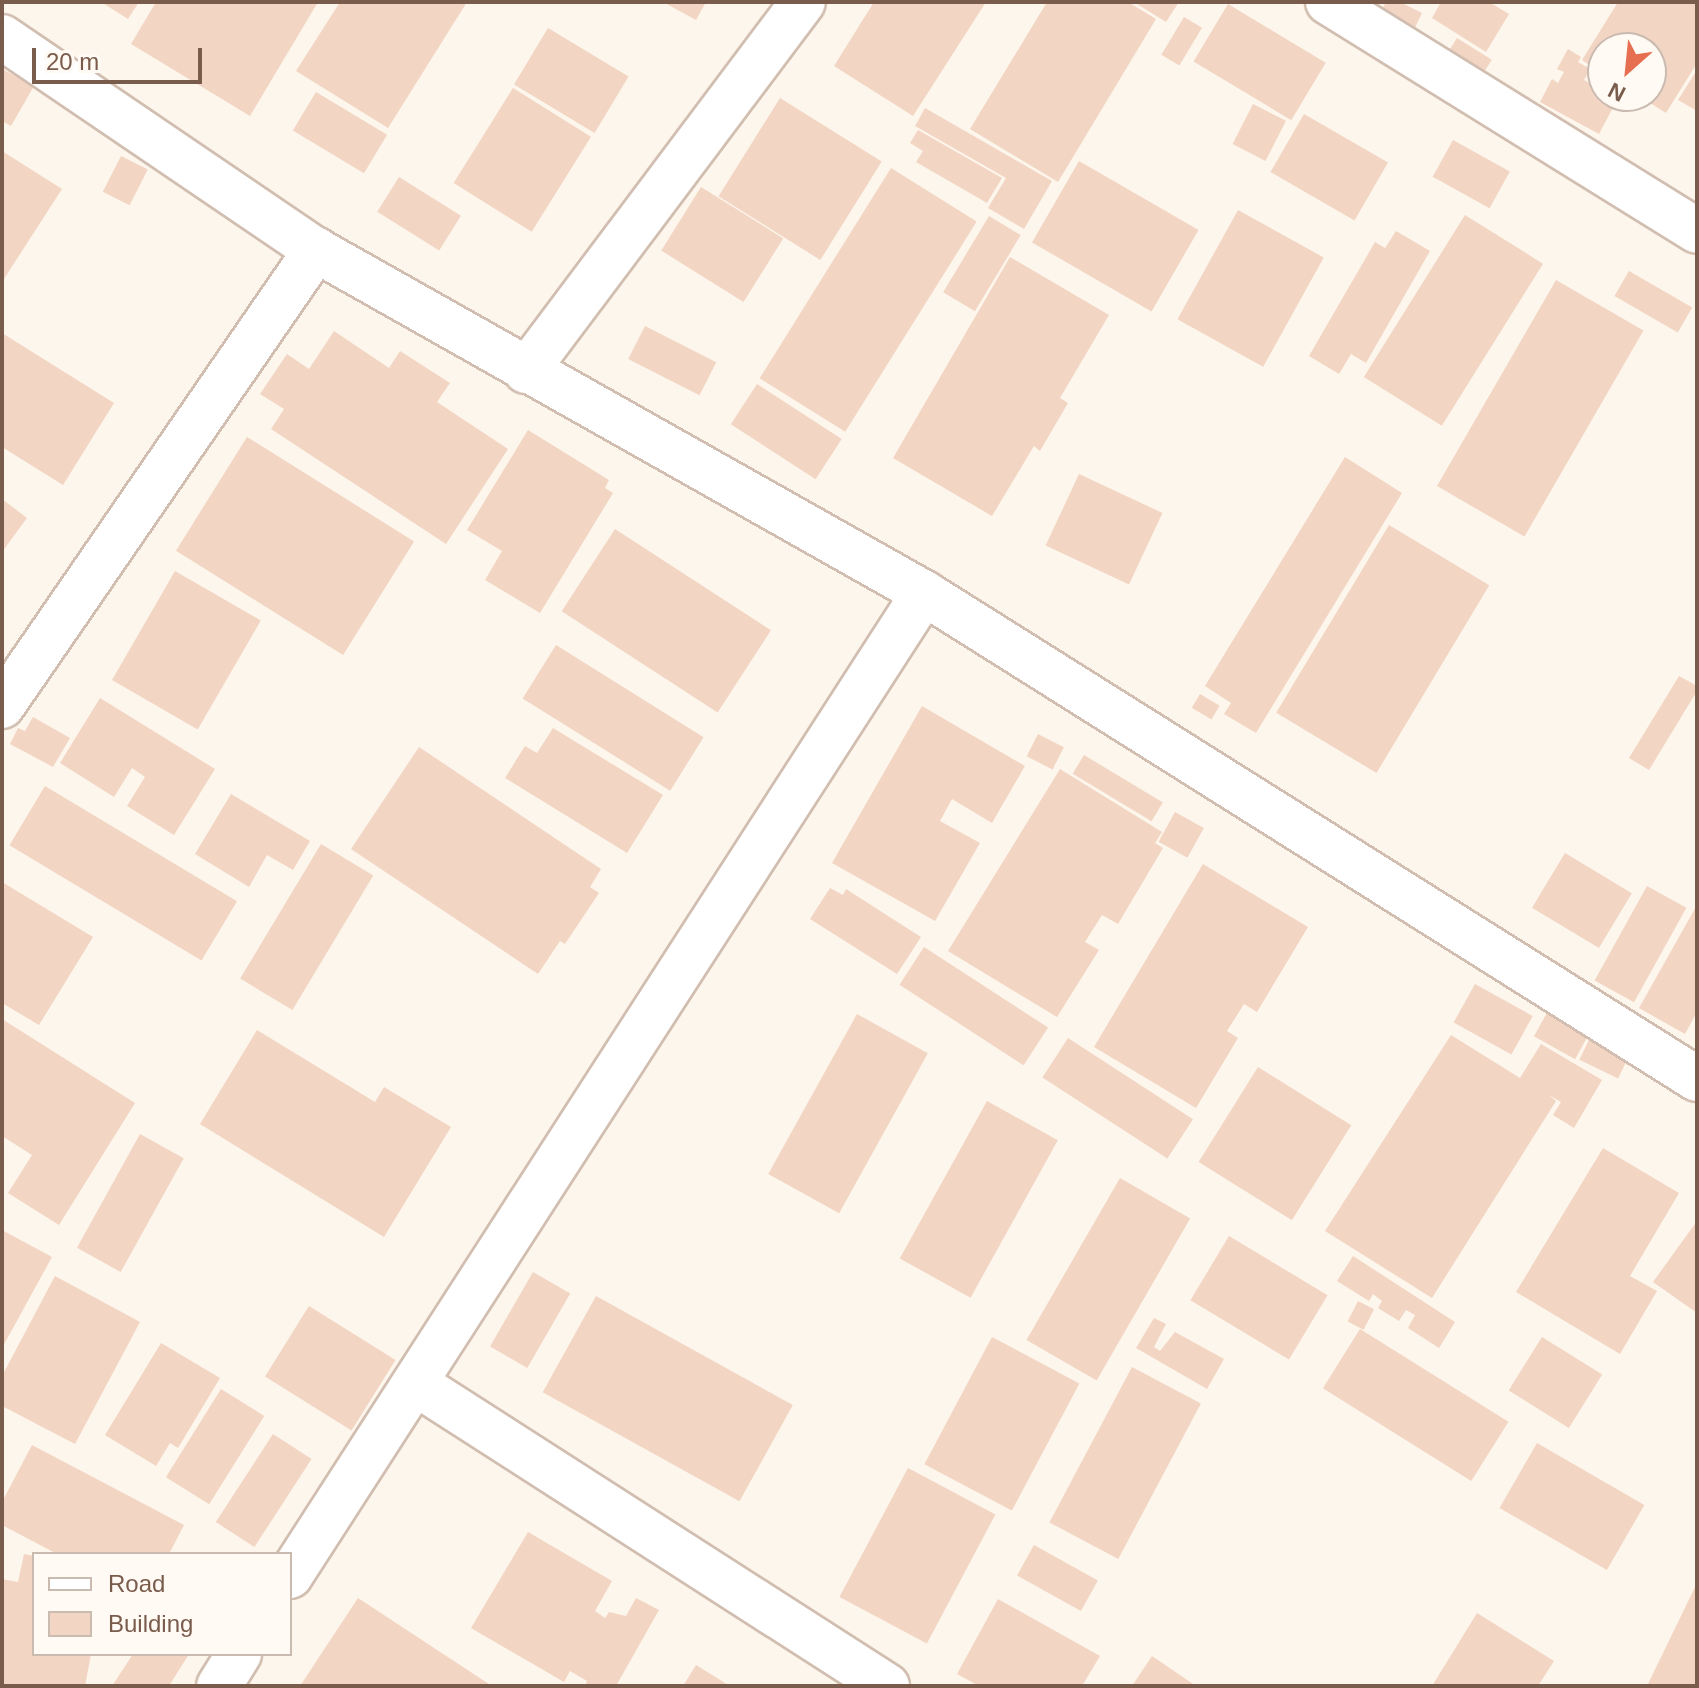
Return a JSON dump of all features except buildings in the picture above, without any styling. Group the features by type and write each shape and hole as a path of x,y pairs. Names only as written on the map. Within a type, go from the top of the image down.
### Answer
{"street":[{"path":"526,371 803,2"},
{"path":"1328,2 1697,231"},
{"path":"2,37 316,250 924,593 1697,1079"},
{"path":"2,706 316,250"},
{"path":"292,1573 924,593"},
{"path":"415,1383 887,1686"},
{"path":"219,1686 238,1656"}]}
